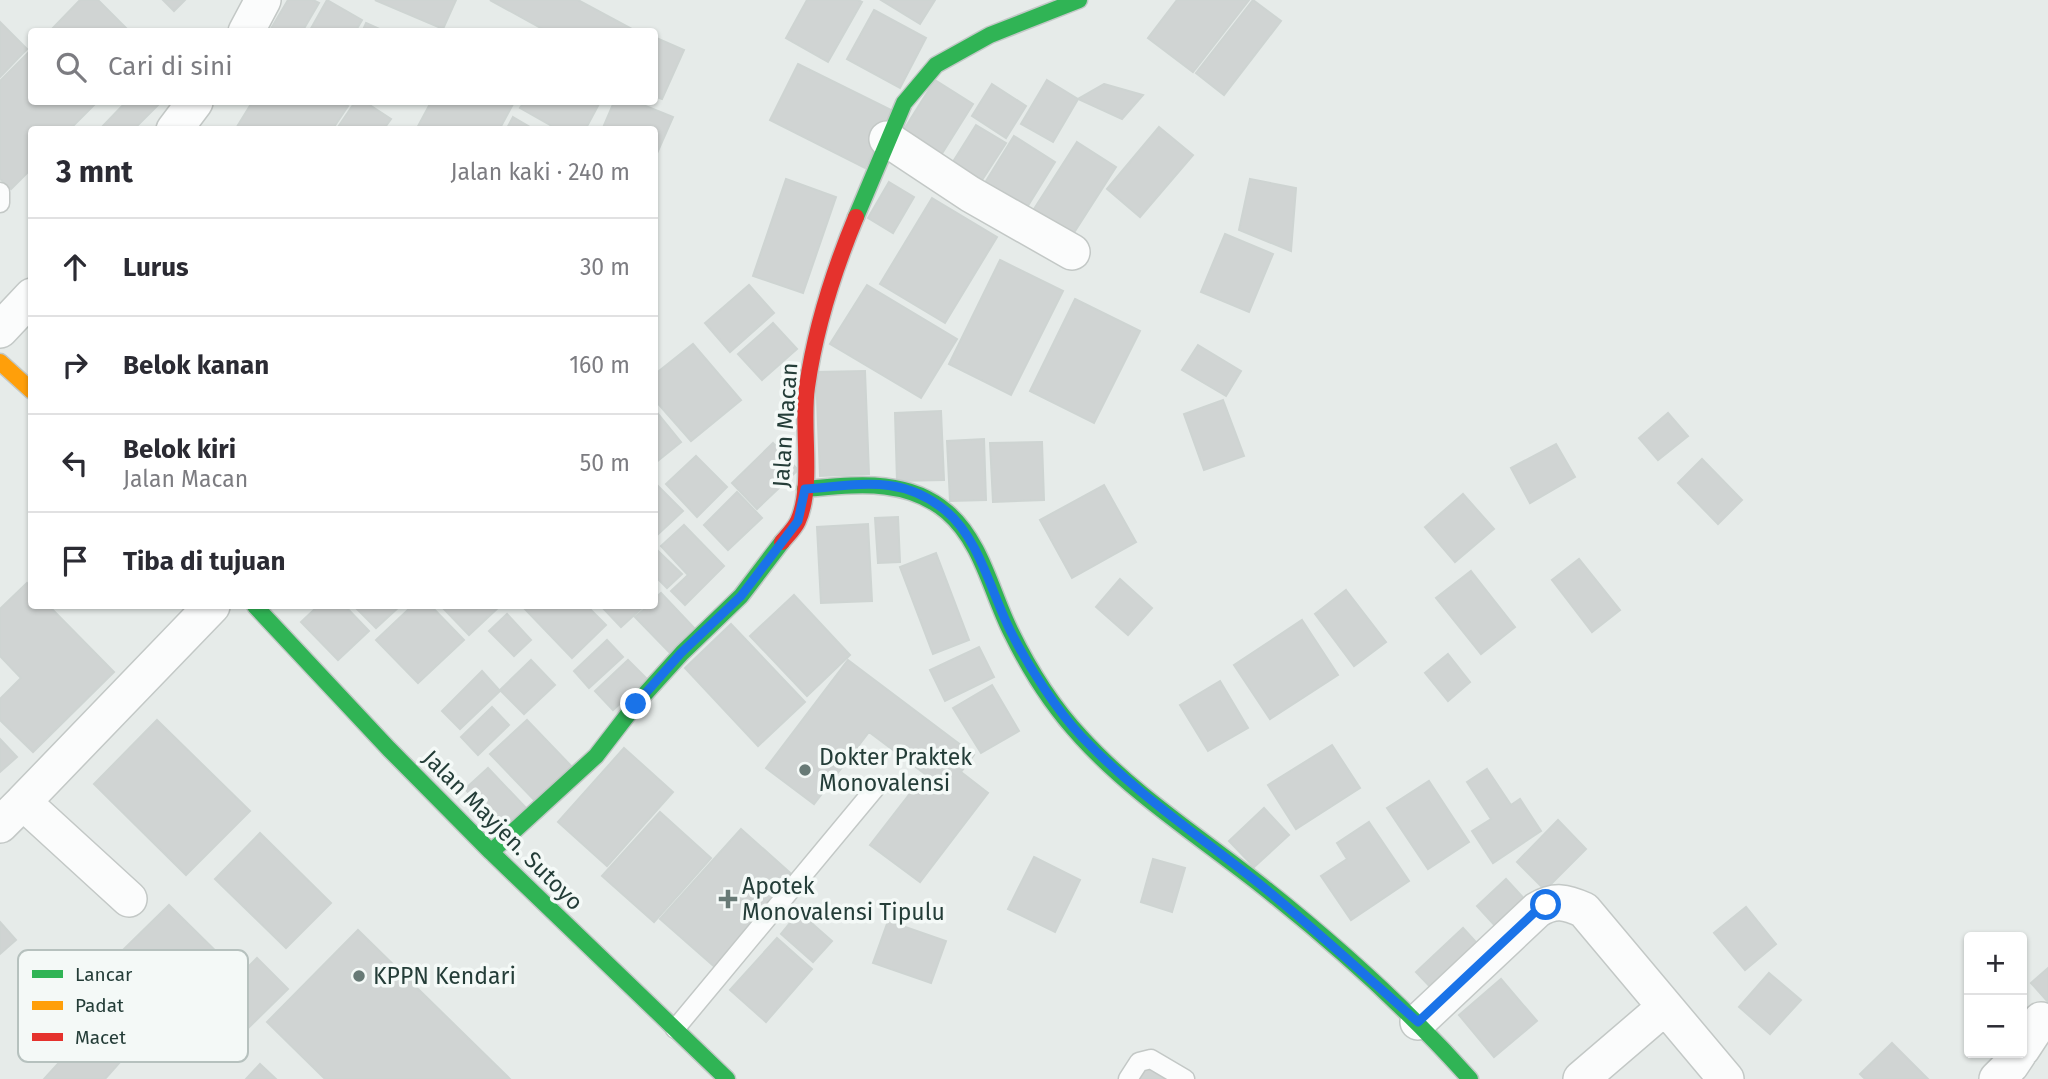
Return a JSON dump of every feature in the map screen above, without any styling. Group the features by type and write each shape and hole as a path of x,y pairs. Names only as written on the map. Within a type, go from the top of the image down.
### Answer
{"main road":[{"name":"Jalan Macan","path":"491,852 596,756 636,704 681,653 741,596 798,521 805,489 803,422 813,349 847,238 904,103 936,65 990,35 1079,0"},
{"path":"0,362 28,387"},
{"path":"805,489 888,484 925,495 947,512 959,523 970,540 1011,633 1081,736 1149,799 1262,886 1418,1022 1470,1079"},
{"name":"Jalan Mayjen. Sutoyo","path":"258,609 389,749 491,852 725,1079"}],"street":[{"path":"248,28 263,0"},
{"path":"177,126 193,105"},
{"path":"887,139 970,194 1072,252"},
{"path":"0,330 28,300"},
{"path":"129,899 12,813 209,609"},
{"path":"1418,1022 1537,910 1560,901 1584,910 1726,1079"},
{"path":"1581,1079 1665,1007"},
{"path":"2027,1041 2041,1020"},
{"path":"1997,1079 2014,1058"}],"lane":[{"path":"0,192 0,203"},
{"path":"675,1029 877,786"},
{"path":"1128,1079 1139,1062 1151,1059 1185,1079"}],"building":[{"path":"80,0 98,0 126,28 53,28"},
{"path":"163,0 185,0 174,11"},
{"path":"288,0 313,0 319,3 304,28 271,28"},
{"path":"327,0 362,20 357,28 311,28"},
{"path":"375,0 456,0 443,28"},
{"path":"490,0 578,0 630,28 541,28"},
{"path":"807,0 862,2 828,62 786,38"},
{"path":"881,0 935,0 920,24"},
{"path":"1177,0 1249,0 1193,72 1148,38"},
{"path":"1253,0 1281,21 1224,95 1196,73"},
{"path":"874,10 926,38 900,88 847,59"},
{"path":"0,22 27,49 0,77"},
{"path":"366,23 377,28 364,28"},
{"path":"658,39 684,50 662,99 658,98"},
{"path":"28,53 28,105 94,105 73,126 28,126 28,172 11,189 0,179 0,81"},
{"path":"798,64 893,111 865,168 770,120"},
{"path":"935,80 973,104 936,163 898,139"},
{"path":"1047,80 1078,99 1053,142 1021,124"},
{"path":"992,84 1026,106 1006,138 972,116"},
{"path":"1104,84 1143,95 1122,119 1078,99"},
{"path":"123,105 158,105 137,126 103,126"},
{"path":"250,105 348,106 335,126 237,126"},
{"path":"353,105 370,105 391,119 386,126 339,126"},
{"path":"429,105 512,105 501,126 418,126"},
{"path":"522,105 598,105 587,126 552,126 520,108"},
{"path":"613,105 643,105 673,117 658,151 658,126 604,126"},
{"path":"513,117 528,126 508,126"},
{"path":"976,125 1006,143 975,191 946,173"},
{"path":"1159,127 1193,155 1140,217 1107,189"},
{"path":"1014,136 1055,162 1024,212 983,186"},
{"path":"1077,142 1116,167 1066,245 1027,220"},
{"path":"786,179 836,197 803,293 753,276"},
{"path":"1250,179 1296,188 1291,251 1239,230"},
{"path":"889,182 914,197 893,233 868,218"},
{"path":"932,198 997,237 945,323 880,284"},
{"path":"1225,234 1273,254 1249,312 1201,292"},
{"path":"1000,260 1063,291 1011,395 949,364"},
{"path":"749,285 774,313 730,352 705,323"},
{"path":"867,285 957,339 921,398 830,344"},
{"path":"1075,299 1140,331 1094,423 1030,391"},
{"path":"773,323 797,349 762,380 738,354"},
{"path":"693,344 741,400 691,441 658,404 658,372"},
{"path":"1198,345 1241,371 1226,396 1182,370"},
{"path":"865,371 869,474 820,476 816,372"},
{"path":"1223,400 1244,456 1204,470 1184,414"},
{"path":"941,411 944,480 897,481 895,413"},
{"path":"1668,413 1688,436 1658,460 1639,438"},
{"path":"658,414 681,442 658,461"},
{"path":"984,439 986,500 950,501 947,441"},
{"path":"1042,442 1044,500 993,502 990,443"},
{"path":"773,443 798,470 757,509 732,483"},
{"path":"1556,444 1575,477 1530,503 1511,468"},
{"path":"696,456 727,487 697,517 666,484"},
{"path":"1702,459 1742,500 1718,524 1678,483"},
{"path":"1104,485 1136,542 1072,578 1040,520"},
{"path":"658,486 683,511 658,534"},
{"path":"737,492 762,518 728,550 704,525"},
{"path":"1463,494 1494,529 1455,562 1425,527"},
{"path":"898,517 900,562 878,563 875,518"},
{"path":"868,524 872,601 821,603 817,527"},
{"path":"684,525 724,566 685,605 671,591 688,575 661,546"},
{"path":"658,551 682,574 667,588 658,579"},
{"path":"936,553 969,640 933,654 900,567"},
{"path":"1579,559 1620,610 1592,632 1552,580"},
{"path":"1471,571 1515,627 1481,654 1436,598"},
{"path":"1120,579 1152,608 1128,635 1096,607"},
{"path":"27,583 28,609 52,609 114,672 33,752 0,720 0,699 21,678 0,656 0,609"},
{"path":"1346,590 1386,642 1354,666 1315,614"},
{"path":"661,593 697,631 672,655 635,617 644,609 658,609 658,596"},
{"path":"794,595 850,655 807,696 750,636"},
{"path":"315,609 348,609 369,631 338,660 301,622"},
{"path":"357,609 397,609 376,628"},
{"path":"409,609 434,609 464,640 418,683 376,640"},
{"path":"444,609 497,609 469,635"},
{"path":"525,609 590,609 606,625 572,658"},
{"path":"604,609 641,609 621,627"},
{"path":"507,614 531,640 514,656 489,631"},
{"path":"1302,620 1338,675 1270,719 1234,665"},
{"path":"731,624 805,702 758,746 685,668"},
{"path":"607,640 623,657 589,688 574,671"},
{"path":"979,647 994,677 945,701 930,670"},
{"path":"1448,654 1470,682 1448,701 1425,673"},
{"path":"531,660 555,685 524,714 500,690"},
{"path":"628,660 647,679 613,710 595,691"},
{"name":"Dokter Praktek Monovalensi","path":"848,660 974,755 961,772 988,793 920,882 870,845 925,774 869,732 814,804 766,768"},
{"path":"482,671 500,691 460,729 442,711"},
{"path":"1220,681 1248,728 1208,751 1180,705"},
{"path":"992,685 1019,731 981,753 953,708"},
{"path":"492,707 509,725 478,755 461,737"},
{"path":"157,720 250,811 186,875 94,784"},
{"path":"527,720 576,771 540,806 490,754"},
{"path":"0,739 17,757 0,772"},
{"path":"1332,745 1360,788 1296,829 1268,785"},
{"path":"624,748 673,792 607,866 558,822"},
{"path":"488,768 527,809 505,830 465,789"},
{"path":"1487,769 1511,805 1520,799 1541,831 1493,863 1472,831 1491,819 1467,782"},
{"path":"1429,781 1469,842 1428,869 1387,808"},
{"path":"1264,808 1289,835 1254,867 1229,841"},
{"path":"660,812 711,858 654,922 602,876"},
{"path":"1558,820 1586,849 1545,890 1517,862"},
{"path":"1369,822 1409,881 1351,920 1321,876 1347,859 1337,843"},
{"name":"Apotek Monovalensi Tipulu","path":"741,829 796,878 716,968 660,919"},
{"path":"260,833 331,903 286,948 215,879"},
{"path":"1034,857 1080,880 1055,932 1008,909"},
{"path":"1153,859 1185,868 1172,912 1141,902"},
{"path":"1506,879 1528,903 1499,930 1477,906"},
{"path":"169,905 215,950 125,950"},
{"path":"1746,907 1776,944 1745,970 1714,933"},
{"path":"799,912 832,941 813,962 781,934"},
{"path":"888,921 946,941 931,983 873,963"},
{"path":"0,922 16,940 0,954"},
{"path":"1463,928 1485,952 1438,995 1416,972"},
{"name":"KPPN Kendari","path":"358,930 510,1079 325,1079 267,1022"},
{"path":"777,938 812,969 766,1022 730,990"},
{"path":"257,958 288,989 248,1028 248,967"},
{"path":"2048,968 2048,1002 2031,983"},
{"path":"1769,973 1801,1000 1770,1034 1739,1007"},
{"path":"1501,979 1537,1021 1494,1057 1459,1015"},
{"path":"1892,1043 1928,1079 1865,1079 1860,1074"},
{"path":"60,1062 120,1062 105,1079 44,1079"},
{"path":"260,1064 276,1079 246,1079"},
{"path":"1145,1065 1168,1079 1136,1079"}],"traffic: fast":[{"path":"856,217 904,103 936,65 990,35 1079,0"},
{"path":"805,489 861,485 897,488 931,501 947,512 969,538 985,568 1011,632 1034,674 1081,737 1143,795 1257,882 1341,951 1394,1000 1470,1079"},
{"path":"491,852 596,756 636,704 682,653 741,596 782,542"},
{"path":"258,609 389,749 491,852 727,1079"}],"traffic: slow":[{"path":"0,362 28,387"}],"traffic: jam":[{"path":"782,542 797,524 803,507 806,403 810,366 826,300 856,217"}],"place":[{"name":"Dokter Praktek Monovalensi","path":"805,770"},
{"name":"Apotek Monovalensi Tipulu","path":"728,899"},
{"name":"KPPN Kendari","path":"359,976"}],"route":[{"path":"636,704 681,653 741,596 789,535 798,521 805,489 888,484 904,487 925,495 959,523 970,540 1011,633 1081,736 1149,799 1262,886 1418,1022 1537,910 1546,905"}]}
